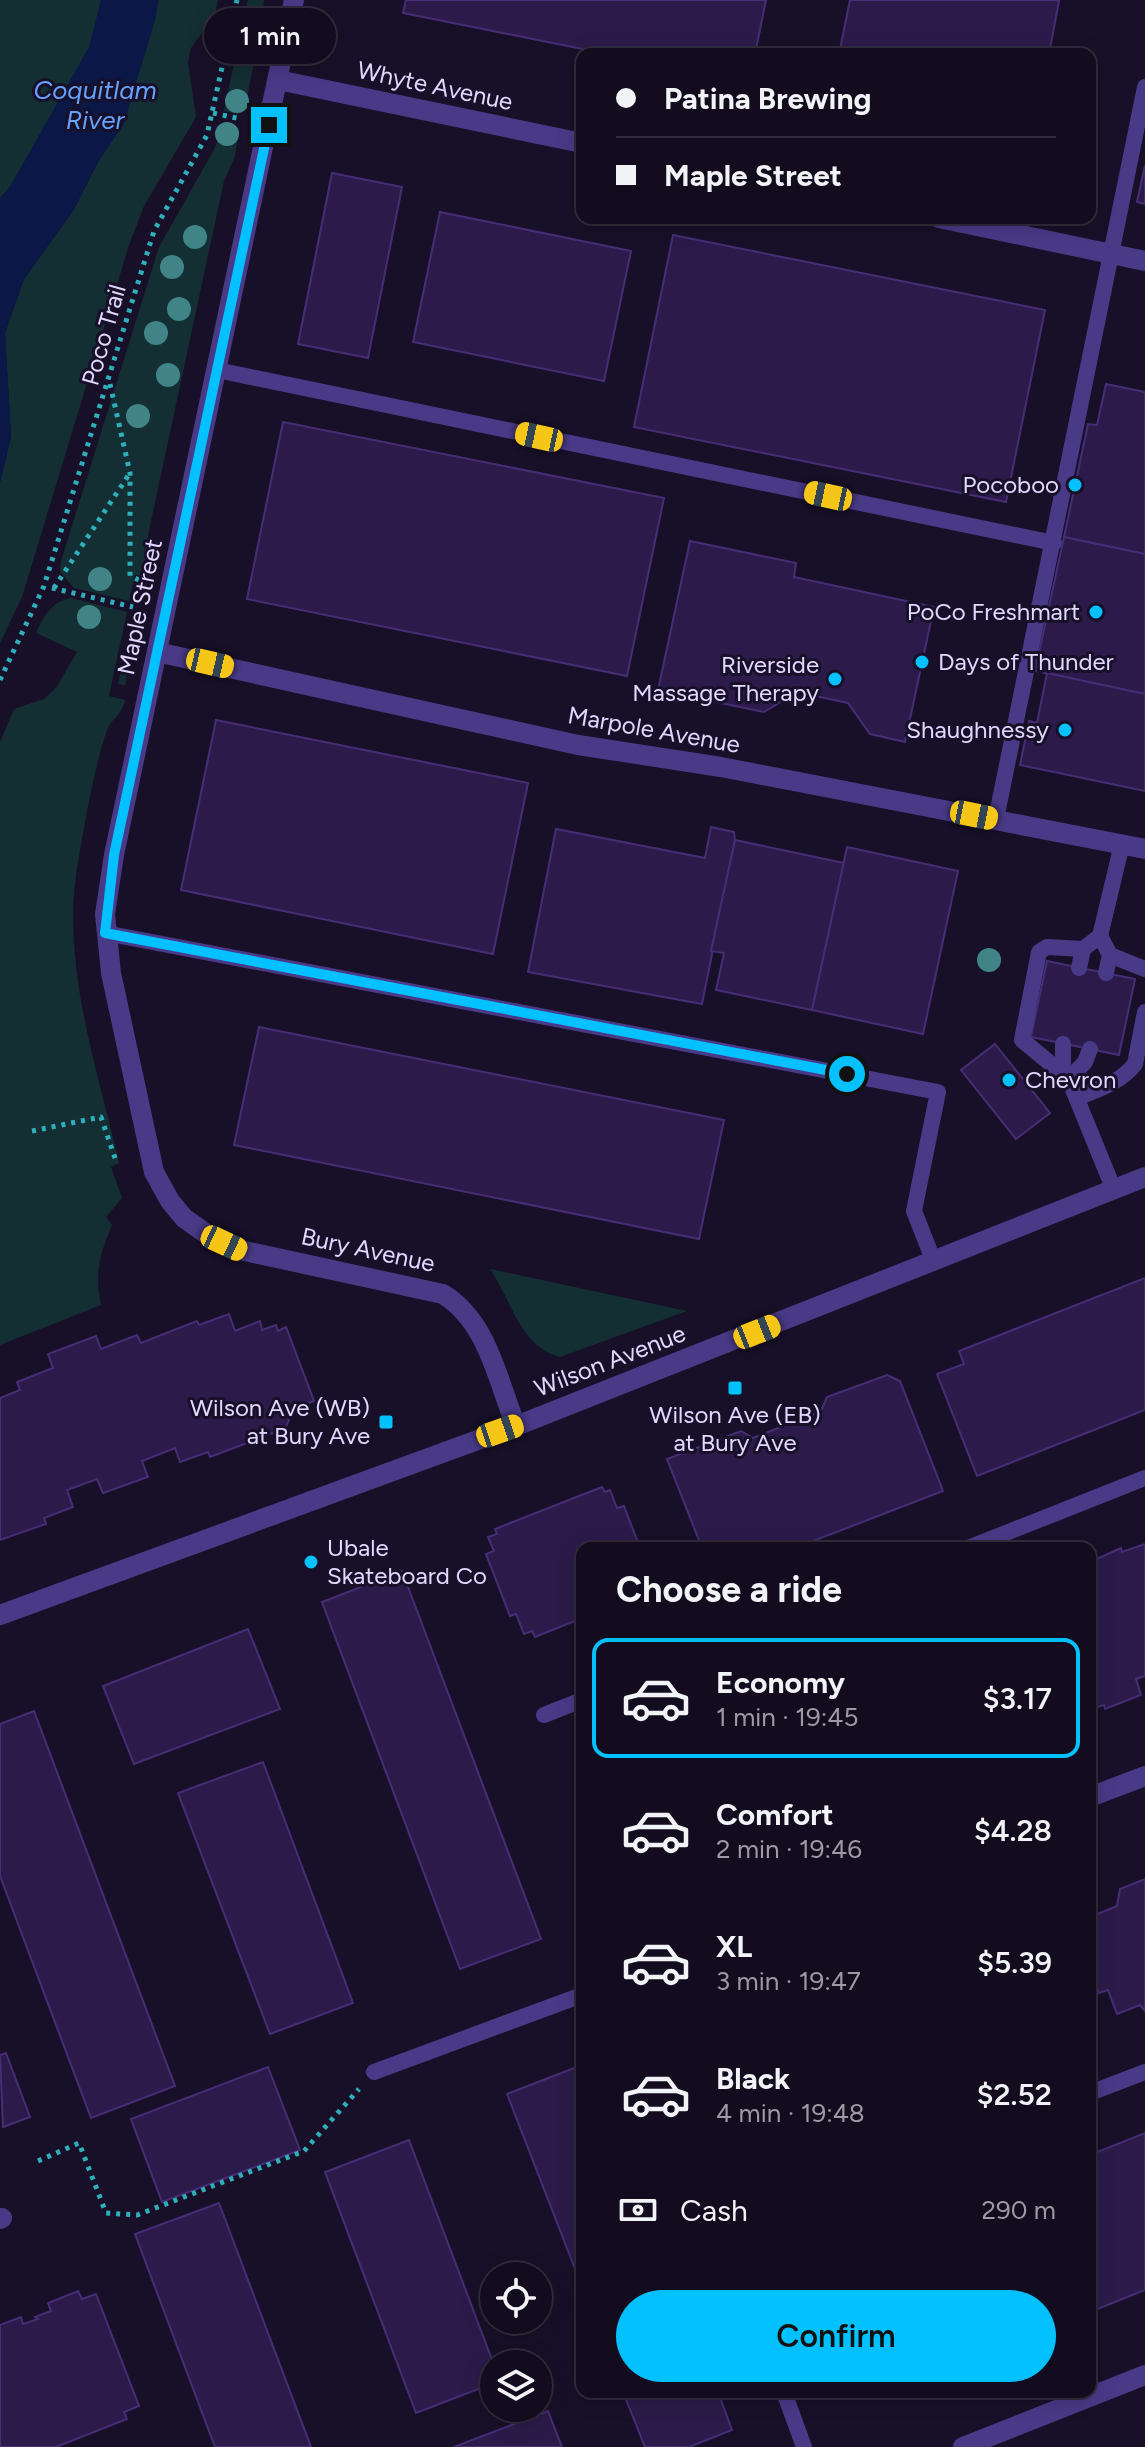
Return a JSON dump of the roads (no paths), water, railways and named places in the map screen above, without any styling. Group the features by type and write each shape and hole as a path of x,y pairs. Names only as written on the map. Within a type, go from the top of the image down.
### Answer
{"street":[{"name":"Maple Street","path":"184,1218 154,1172 133,1083 105,933 109,881 294,0"},
{"name":"Whyte Avenue","path":"278,80 576,142"},
{"path":"968,224 1145,261"},
{"name":"Marpole Avenue","path":"157,652 578,745 721,767 1145,849"},
{"name":"Wilson Avenue","path":"0,1615 516,1426 1145,1177"},
{"name":"Bury Avenue","path":"184,1218 208,1235 240,1250 413,1285 453,1300 477,1325 516,1426"},
{"path":"1096,1795 1145,1776"},
{"path":"1096,2394 1145,2375"},
{"path":"963,2447 1087,2398"}],"lane":[{"path":"996,819 1145,87"},
{"path":"217,370 1054,543"},
{"path":"1069,1079 1029,1049 1022,1040 1039,952 1047,947 1083,949 1100,936 1122,844"},
{"path":"105,933 938,1092 914,1211 934,1262"},
{"path":"1100,936 1110,955 1106,973"},
{"path":"1079,968 1083,949"},
{"path":"1110,955 1145,969"},
{"path":"1077,1098 1118,1080 1130,1071 1135,1064 1145,1012"},
{"path":"1063,1044 1062,1058 1069,1079 1114,1190"},
{"path":"1069,1079 1085,1062 1090,1049"},
{"path":"983,1542 1145,1478"},
{"path":"544,1715 576,1702"},
{"path":"374,2072 576,1997"},
{"path":"1096,2091 1145,2072"},
{"path":"786,2398 804,2447"}],"water":[{"name":"Coquitlam River","path":"101,0 158,0 156,17 124,123 98,162 73,211 24,279 5,333 11,437 0,482 0,198 10,187 89,47"}],"place":[{"name":"Pocoboo","path":"1075,485"},
{"name":"PoCo Freshmart","path":"1096,612"},
{"name":"Days of Thunder","path":"922,662"},
{"name":"Riverside Massage Therapy","path":"835,679"},
{"name":"Shaughnessy","path":"1065,730"},
{"name":"Chevron","path":"1009,1080"},
{"name":"Wilson Ave (EB) at Bury Ave","path":"735,1388"},
{"name":"Wilson Ave (WB) at Bury Ave","path":"386,1422"},
{"name":"Ubale Skateboard Co","path":"311,1562"}]}
